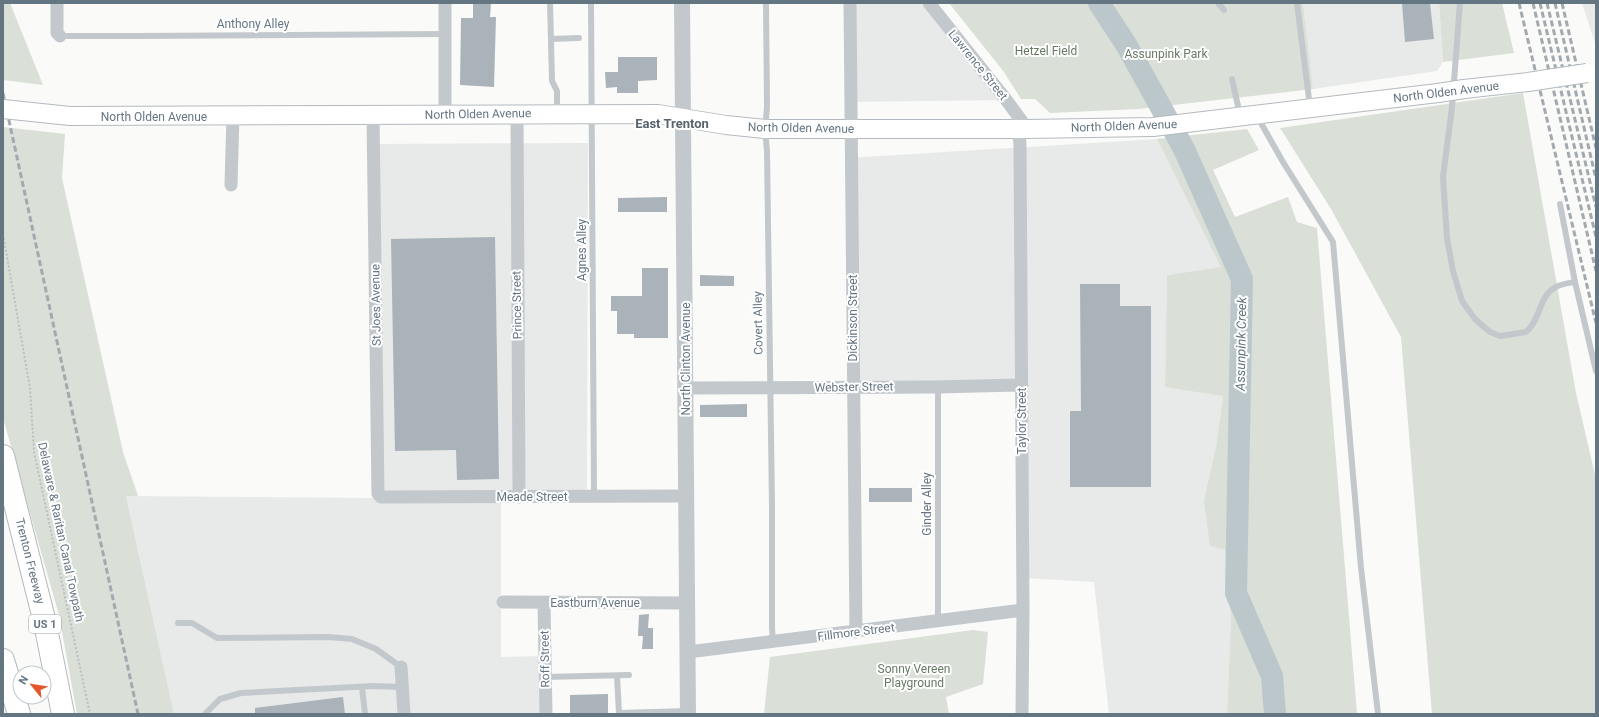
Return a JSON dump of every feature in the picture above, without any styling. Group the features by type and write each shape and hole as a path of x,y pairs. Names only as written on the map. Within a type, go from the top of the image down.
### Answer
{"highway":[{"name":"Trenton Freeway","path":"3,456 45,623 63,714"},
{"path":"3,497 23,534"},
{"path":"3,660 19,714"}],"main road":[{"name":"North Olden Avenue","path":"3,109 70,116 658,114 726,125 765,129 1022,129 1153,127 1528,82 1592,72"}],"street":[{"path":"57,3 57,33 60,36"},
{"path":"445,3 445,114"},
{"name":"North Clinton Avenue","path":"682,3 688,713"},
{"name":"Dickinson Street","path":"850,3 856,632"},
{"name":"Lawrence Street","path":"929,3 1021,120 1022,129"},
{"name":"Prince Street","path":"517,114 519,497"},
{"name":"St Joes Avenue","path":"374,115 378,494"},
{"path":"231,184 233,116"},
{"name":"Taylor Street","path":"1022,129 1022,714"},
{"name":"Webster Street","path":"686,388 938,387 1022,385"},
{"name":"Meade Street","path":"378,494 381,497 686,496"},
{"name":"Eastburn Avenue","path":"504,602 687,603"},
{"name":"Roff Street","path":"544,603 546,714"},
{"name":"Fillmore Street","path":"688,652 1023,610"},
{"path":"401,667 404,714"}],"lane":[{"path":"550,3 552,81 557,91 557,114"},
{"name":"Agnes Alley","path":"591,3 594,496"},
{"name":"Covert Alley","path":"766,3 767,107 765,129 767,151 773,642"},
{"path":"1218,3 1224,10"},
{"path":"1297,3 1310,108"},
{"path":"1460,3 1452,107 1443,177 1447,238 1453,271 1462,301 1475,319 1490,332 1500,336 1526,332 1534,324 1549,292 1554,287 1575,282"},
{"name":"Anthony Alley","path":"60,36 446,34"},
{"path":"551,40 579,38"},
{"path":"1232,79 1248,116 1283,162 1333,242 1361,568 1378,714"},
{"path":"1560,204 1575,282 1596,371"},
{"name":"Ginder Alley","path":"938,387 938,621"},
{"path":"178,622 192,623 217,638 329,637 352,639 376,649 401,667"},
{"path":"545,676 629,675"},
{"path":"617,676 619,713 688,713"},
{"path":"205,714 220,699 241,693 362,687 403,687"},
{"path":"362,687 365,714"}],"path":[{"name":"Delaware & Raritan Canal Towpath","path":"3,234 30,388 34,452 90,714"}],"shaded area":[{"path":"848,3 927,3 1007,100 848,102"},
{"path":"1303,3 1439,3 1443,62 1437,71 1313,89"},
{"path":"1582,3 1596,3 1596,43 1595,43"},
{"path":"1157,139 1222,267 1167,275 1165,386 1223,395 1216,447 1210,546 1225,550 1231,619 1227,714 1109,714 1094,582 1022,578 1018,390 848,389 848,158"},
{"path":"588,143 587,497 501,499 501,657 542,656 544,714 174,714 126,496 373,498 370,144"}],"green space":[{"path":"3,3 10,3 43,85 3,80"},
{"name":"Assunpink Park","path":"949,3 1303,3 1313,89 1138,109 1050,113 1035,99 1021,99 1004,72"},
{"path":"1439,3 1502,3 1514,53 1443,62"},
{"path":"1523,93 1576,393 1596,479 1596,714 1432,714 1401,337 1331,209 1280,128"},
{"path":"3,127 65,134 62,178 123,452 138,496 126,496 174,714 77,714 59,615 3,418"},
{"path":"1247,129 1259,150 1213,170 1235,217 1288,197 1297,222 1317,228 1357,714 1227,714 1231,619 1225,550 1210,546 1204,501 1216,447 1223,396 1165,387 1167,275 1221,267 1157,139"},
{"name":"Sonny Vereen Playground","path":"973,630 988,632 983,684 946,697 949,714 764,714 770,657"}],"building":[{"path":"473,3 491,3 490,17 496,17 494,87 460,85 461,18 473,18"},
{"path":"1402,3 1430,3 1434,39 1405,42"},
{"path":"618,57 657,57 657,80 638,81 638,93 617,93 617,87 606,88 605,72 618,72"},
{"path":"667,197 667,212 618,212 618,198"},
{"path":"495,237 499,479 457,480 456,450 395,451 391,239"},
{"path":"642,268 668,268 668,338 634,338 634,334 617,334 617,311 611,311 611,296 642,296"},
{"path":"700,275 734,276 734,286 700,286"},
{"path":"1080,284 1120,284 1120,306 1151,306 1151,487 1070,487 1070,411 1081,411"},
{"path":"747,404 747,417 700,417 700,405"},
{"path":"869,488 912,488 912,502 869,502"},
{"path":"649,614 648,628 653,628 653,649 642,649 643,636 638,636 639,615"},
{"path":"608,694 608,714 570,714 570,695"},
{"path":"343,697 345,714 255,714 255,708"}],"waterway":[{"name":"Assunpink Creek","path":"1099,3 1127,46 1184,149 1242,279 1236,593 1272,676 1275,714"}],"railway":[{"path":"1519,3 1596,323"},
{"path":"1533,3 1596,271"},
{"path":"1540,3 1596,237"},
{"path":"1547,3 1596,207"},
{"path":"1555,3 1596,179"},
{"path":"1562,3 1596,148"},
{"path":"3,93 138,714"}],"district":[{"name":"East Trenton","path":"672,123"}],"park label":[{"name":"Hetzel Field","path":"1046,51"}]}
